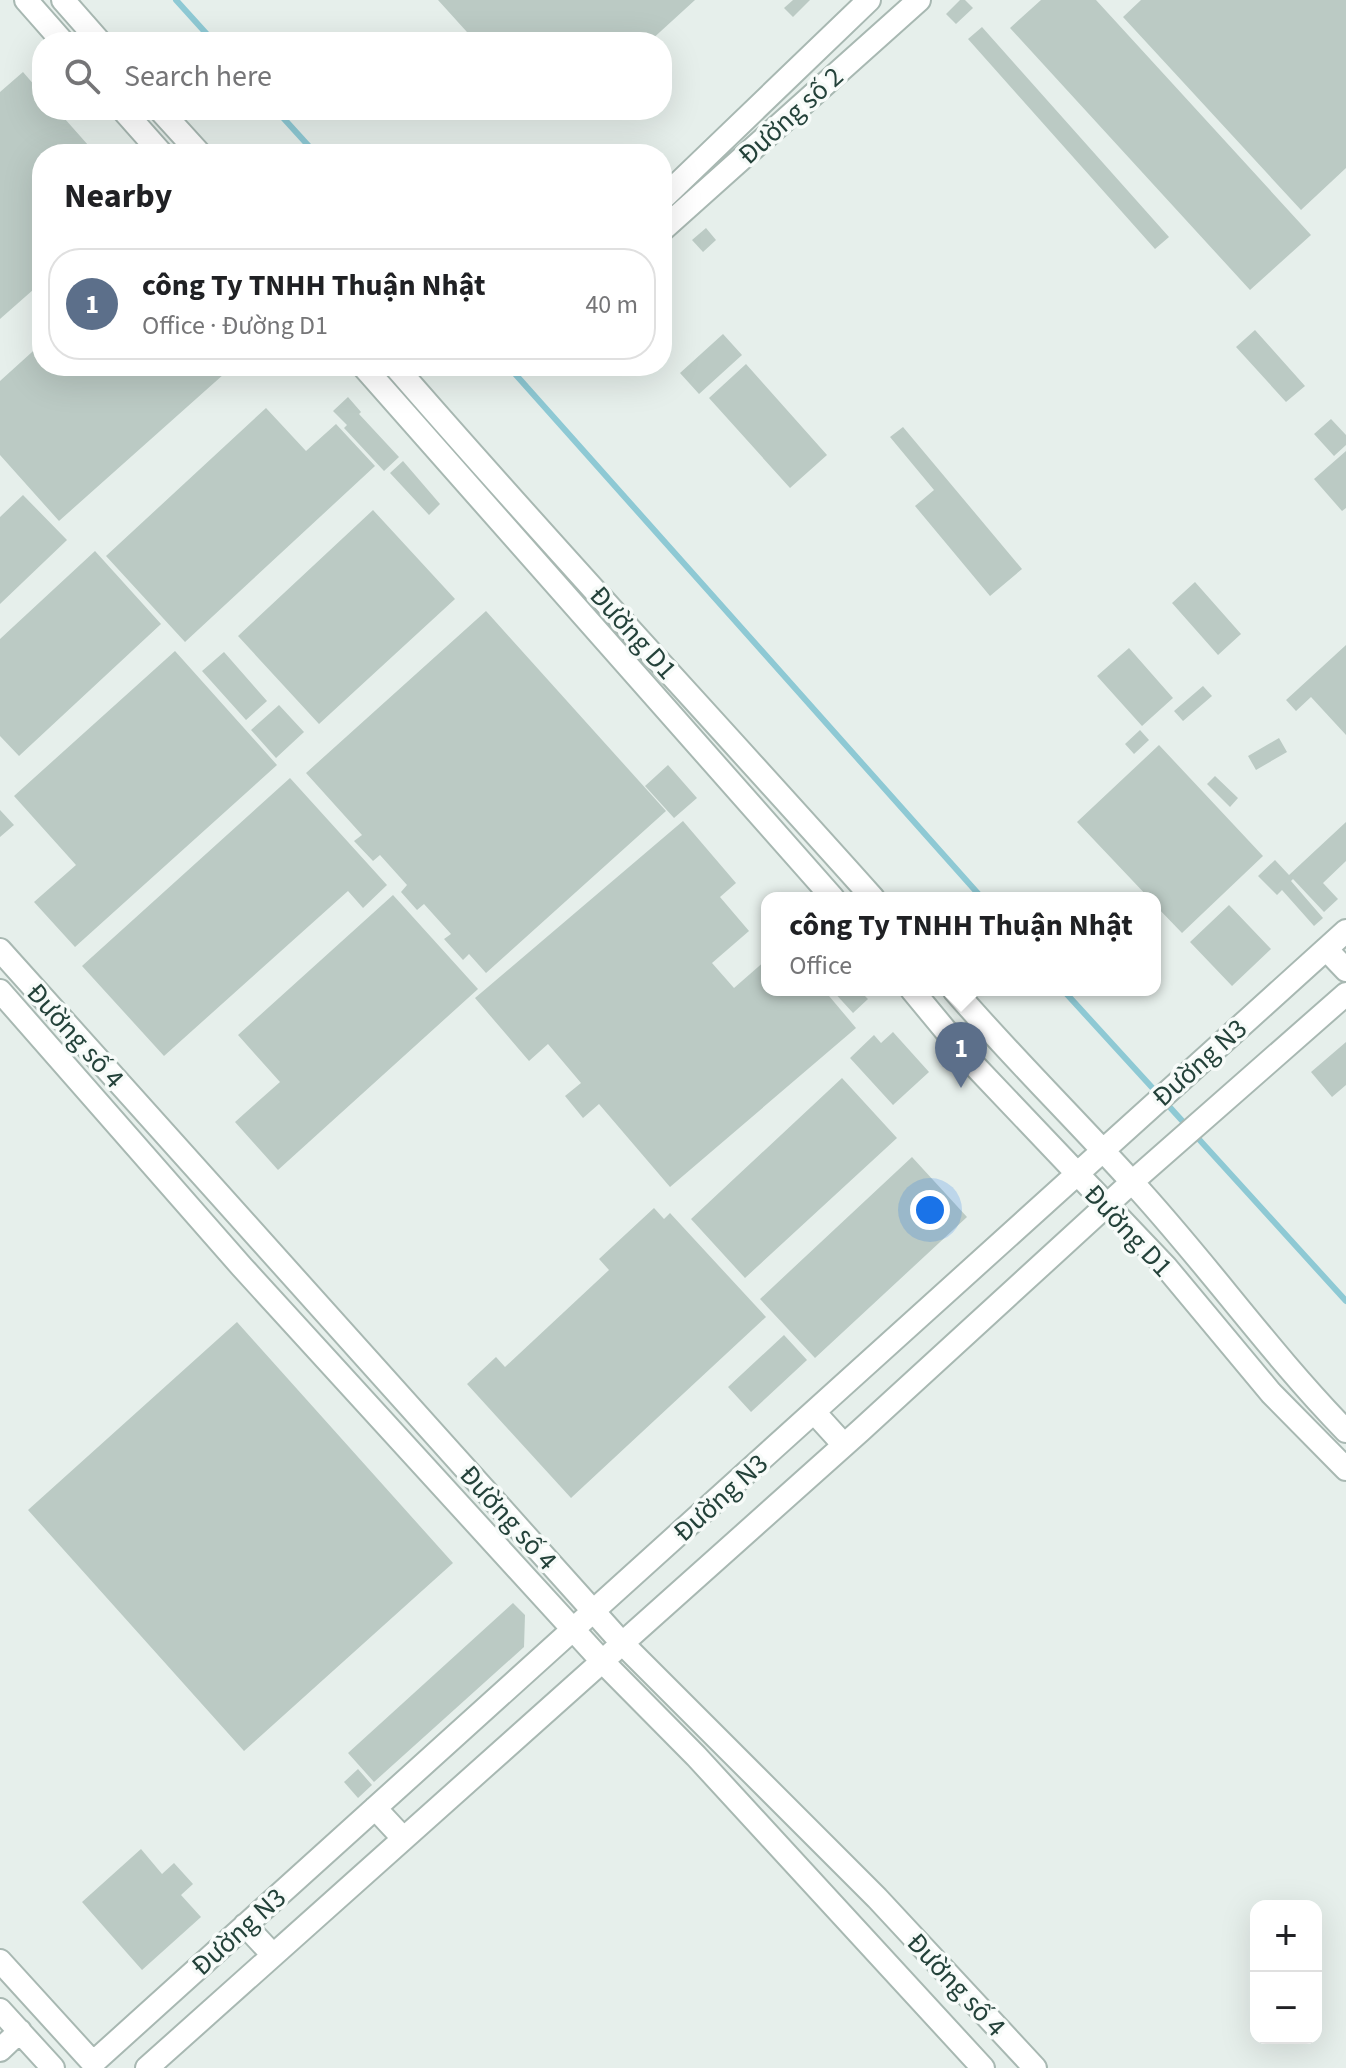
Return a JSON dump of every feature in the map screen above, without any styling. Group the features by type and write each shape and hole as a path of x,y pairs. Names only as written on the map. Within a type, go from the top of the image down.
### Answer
{"street":[{"path":"26,0 54,32"},
{"path":"63,0 91,32"},
{"name":"Đường số 2","path":"672,189 869,0"},
{"name":"Đường số 2","path":"672,221 919,0"},
{"path":"132,120 155,144"},
{"path":"169,120 191,144"},
{"name":"Đường D1","path":"372,376 828,892"},
{"name":"Đường D1","path":"404,376 868,892"},
{"path":"804,863 825,844"},
{"name":"Đường N3","path":"93,2065 1346,931"},
{"path":"1326,949 1346,970"},
{"name":"Đường số 4","path":"0,951 621,1642 877,1898 1035,2068"},
{"name":"Đường số 4","path":"0,991 253,1279 601,1660 696,1756 983,2068"},
{"name":"Đường N3","path":"147,2068 844,1445 1132,1182 1346,994"},
{"name":"Đường D1","path":"917,996 975,1066 1166,1267 1271,1393 1346,1469"},
{"name":"Đường D1","path":"959,996 1015,1060 1132,1182 1304,1388 1346,1431"},
{"path":"128,1138 151,1119"},
{"path":"814,1412 844,1445"},
{"path":"375,1808 403,1838"},
{"path":"245,1925 273,1955"},
{"path":"0,1961 93,2065"},
{"path":"0,2010 53,2068"},
{"path":"0,2050 20,2031"}],"building":[{"path":"438,0 695,0 660,32 467,32"},
{"path":"793,0 810,0 793,17 784,8"},
{"path":"960,0 965,0 973,8 956,24 946,14"},
{"path":"1041,0 1096,0 1311,235 1250,290 1010,28"},
{"path":"1141,0 1346,0 1346,168 1301,210 1123,17"},
{"path":"982,27 1169,237 1155,249 968,39"},
{"path":"23,72 32,82 32,120 66,120 87,144 32,144 32,291 0,319 0,92"},
{"path":"706,228 716,240 703,252 692,240"},
{"path":"1255,330 1305,386 1286,402 1236,347"},
{"path":"723,334 742,355 699,394 680,373"},
{"path":"32,352 32,376 222,376 59,521 0,455 0,381"},
{"path":"746,364 827,455 790,488 709,398"},
{"path":"348,397 361,412 359,414 399,457 384,471 344,428 347,425 333,411"},
{"path":"266,408 306,451 336,424 375,466 185,642 106,556"},
{"path":"1331,419 1346,435 1346,445 1334,456 1314,434"},
{"path":"903,427 1022,569 990,596 915,506 934,490 890,437"},
{"path":"1346,451 1346,508 1342,511 1314,479"},
{"path":"403,461 440,504 429,515 390,473"},
{"path":"23,495 67,540 0,604 0,517"},
{"path":"373,510 455,599 319,724 238,636"},
{"path":"95,551 161,624 19,756 0,736 0,639"},
{"path":"1195,582 1241,634 1218,655 1172,603"},
{"path":"486,611 666,811 486,973 469,954 463,960 444,939 451,934 424,904 417,910 401,892 407,885 380,855 373,861 354,841 362,835 306,773"},
{"path":"1346,645 1346,735 1311,697 1296,711 1286,700"},
{"path":"1129,648 1173,698 1142,726 1097,676"},
{"path":"175,651 277,765 75,947 34,902 76,865 14,796"},
{"path":"224,652 267,701 246,720 202,671"},
{"path":"1203,686 1212,696 1183,721 1174,711"},
{"path":"279,705 304,732 276,758 251,730"},
{"path":"1140,730 1149,740 1134,754 1125,744"},
{"path":"1279,738 1287,752 1256,770 1248,756"},
{"path":"1159,745 1263,856 1182,933 1161,911 1161,892 1143,892 1077,822"},
{"path":"668,765 697,798 674,818 645,786"},
{"path":"1215,776 1238,798 1230,807 1207,784"},
{"path":"290,778 387,885 363,908 348,891 164,1056 82,966"},
{"path":"0,810 14,825 0,837"},
{"path":"683,821 736,883 720,897 749,931 712,963 734,988 761,964 761,996 829,996 856,1028 670,1187 599,1104 583,1118 565,1096 581,1083 548,1044 529,1061 475,998"},
{"path":"1346,822 1346,861 1323,883 1338,899 1324,912 1293,879 1291,881 1323,918 1314,926 1282,890 1277,895 1258,876 1275,860 1289,875"},
{"path":"393,895 478,989 278,1170 235,1122 280,1082 238,1035"},
{"path":"1229,905 1271,949 1232,986 1190,942"},
{"path":"837,996 865,996 868,999 853,1013"},
{"path":"893,1032 929,1072 893,1105 850,1058 874,1035 881,1043"},
{"path":"1346,1042 1346,1085 1332,1097 1311,1072"},
{"path":"842,1078 897,1138 745,1278 691,1219"},
{"path":"912,1157 967,1217 815,1358 760,1299"},
{"path":"654,1208 664,1219 670,1213 766,1317 571,1498 467,1384 496,1357 505,1367 609,1270 599,1259"},
{"path":"237,1322 453,1563 244,1751 28,1510"},
{"path":"784,1335 807,1360 751,1412 728,1387"},
{"path":"513,1603 525,1615 524,1647 374,1782 348,1753"},
{"path":"358,1769 372,1785 358,1798 344,1782"},
{"path":"141,1849 162,1874 174,1863 193,1884 181,1895 201,1917 142,1970 82,1902"}],"waterway":[{"path":"176,0 205,32"},
{"path":"285,120 307,144"},
{"path":"517,376 977,892"},
{"path":"1068,996 1158,1094"},
{"path":"1166,1103 1346,1301"}],"place":[{"name":"công Ty TNHH Thuận Nhật","path":"961,1088"}]}
